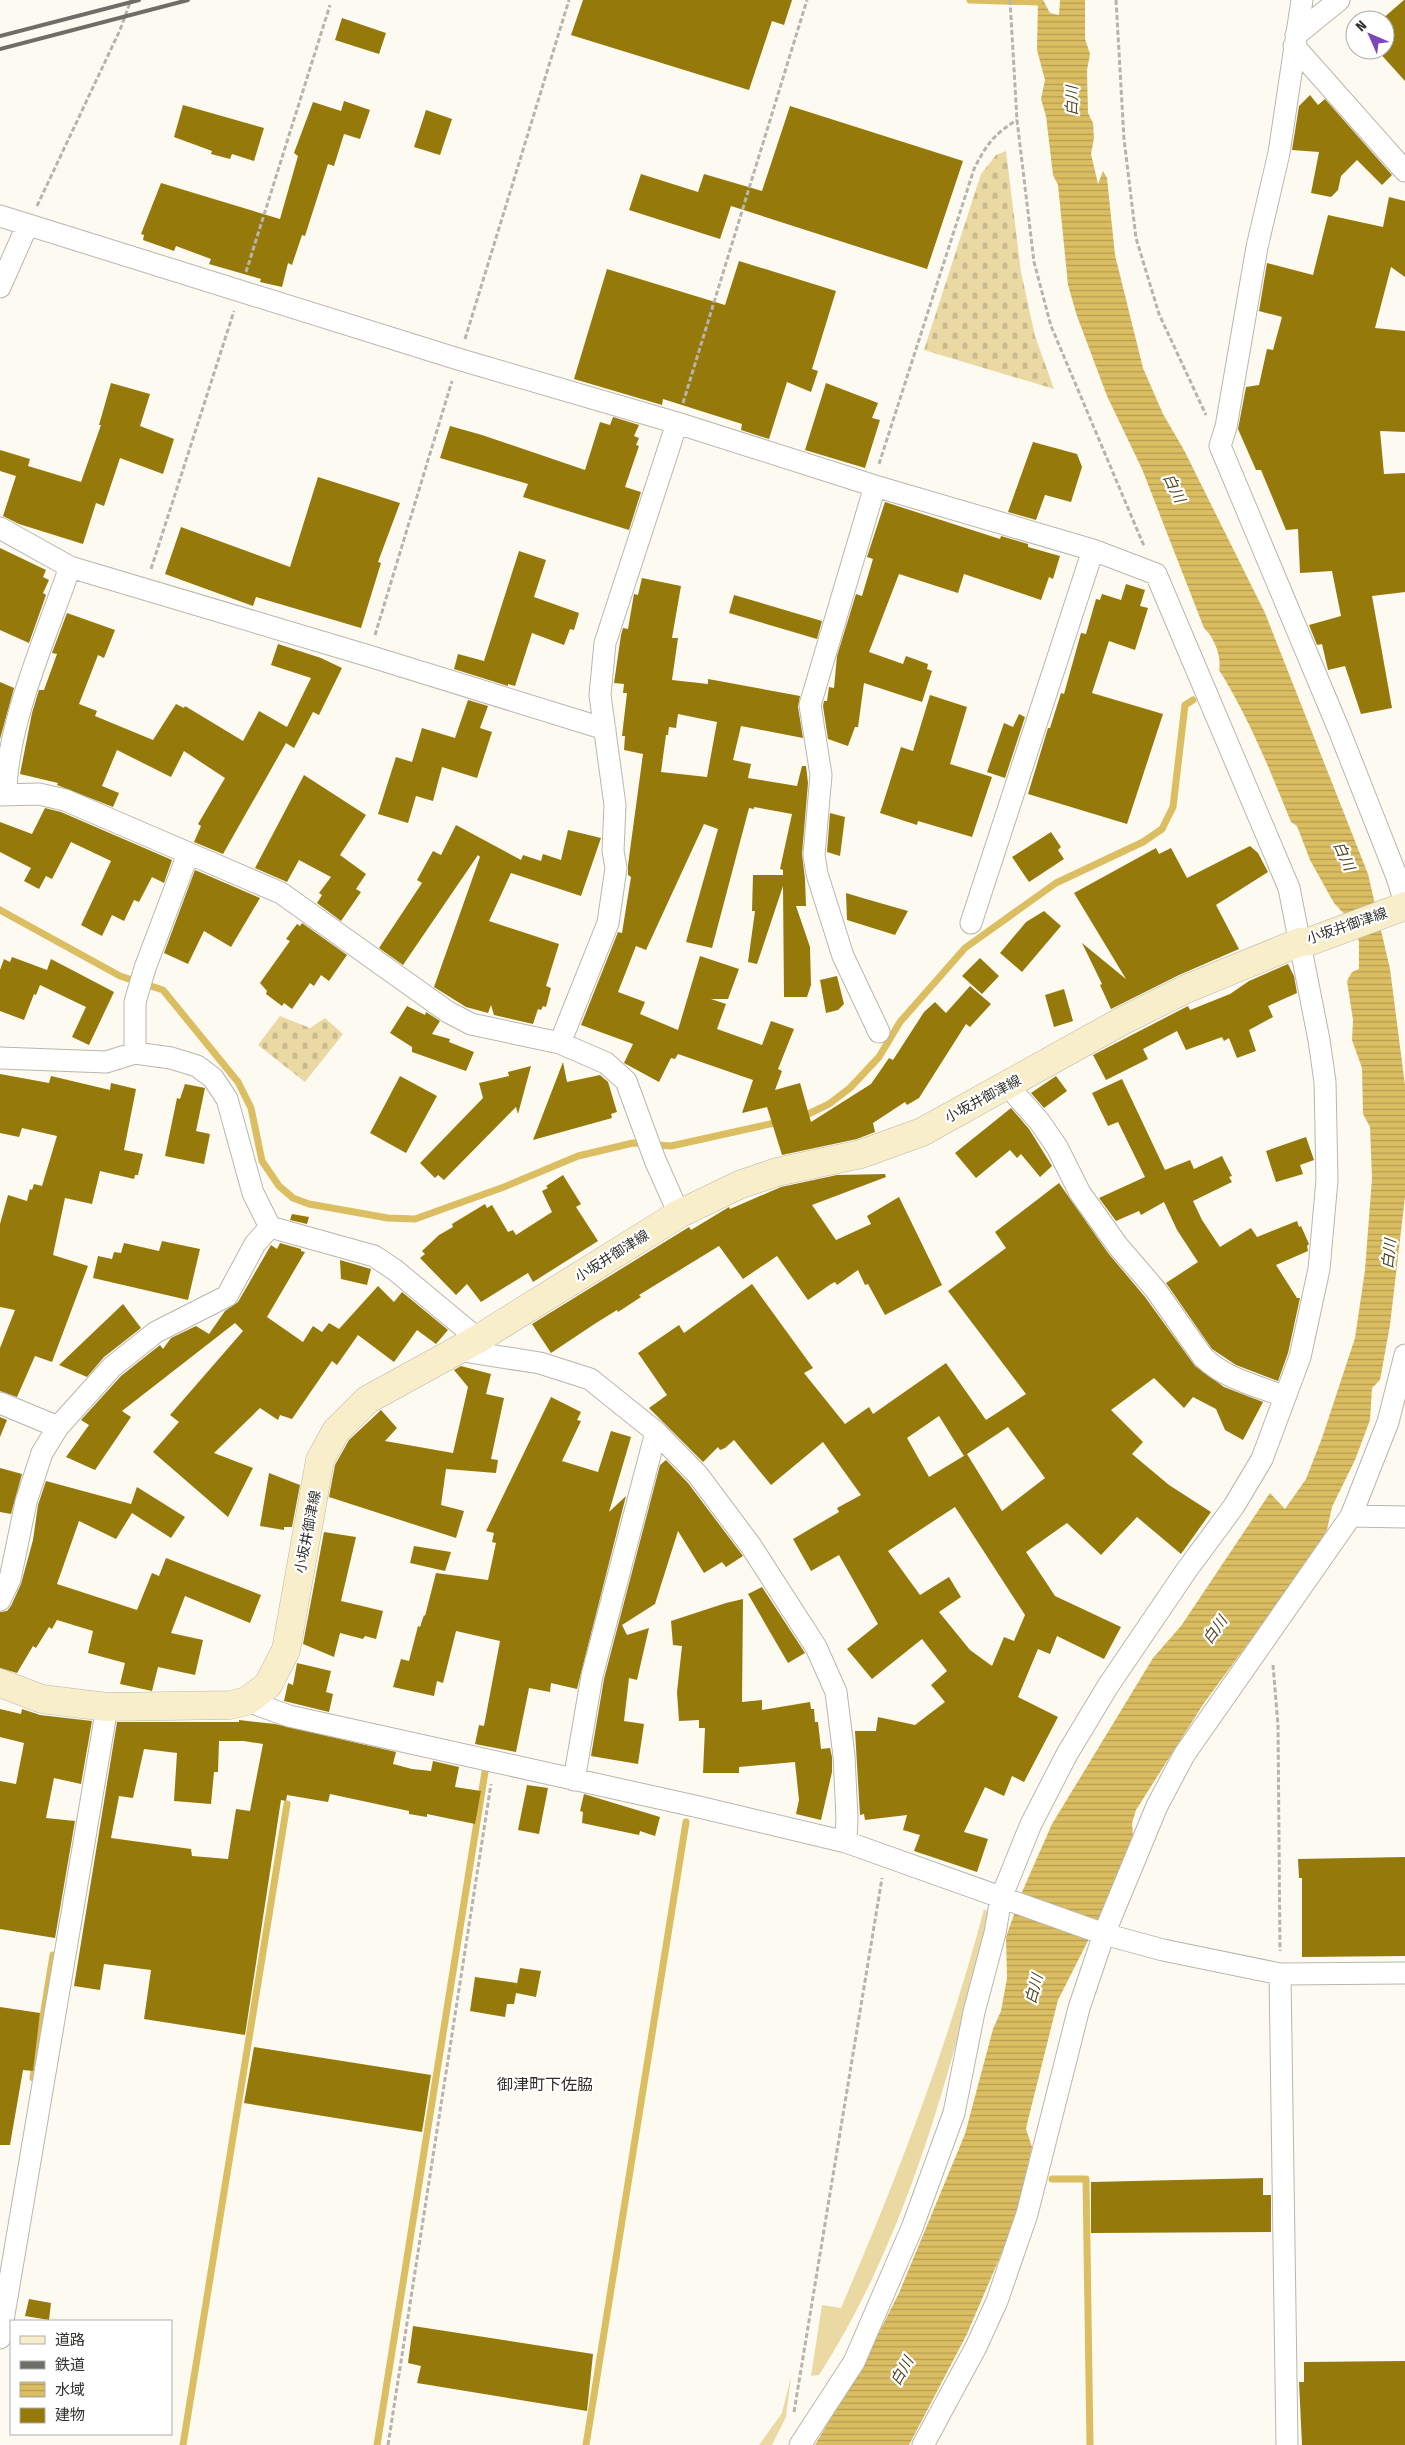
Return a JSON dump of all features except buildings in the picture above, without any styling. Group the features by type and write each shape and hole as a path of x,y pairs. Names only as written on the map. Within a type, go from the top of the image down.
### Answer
{"main road":[{"name":"小坂井御津線","path":"0,1683 42,1699 107,1707 230,1705 247,1701 268,1685 286,1650 320,1460 336,1431 368,1400 468,1345 679,1214 738,1185 770,1174 861,1154 922,1132 1008,1086 1122,1021 1186,989 1305,941 1401,906"}],"street":[{"path":"1302,0 1279,153 1257,247 1226,428 1220,446 1343,740 1397,877 1401,906"},
{"path":"1295,41 1340,0"},
{"path":"1295,41 1405,172"},
{"path":"0,216 458,359 677,423 875,486 1093,550 1156,574 1289,888 1305,941 1320,1040 1324,1082 1327,1180 1319,1269 1300,1358 1262,1458 1234,1506 1186,1571 1119,1670 1068,1754 1030,1824 995,1933 974,2012 954,2114 912,2228 854,2362 802,2443"},
{"path":"0,287 27,226"},
{"path":"560,1044 608,923 616,868 613,851 615,805 600,695 605,643 677,423"},
{"path":"875,486 810,705 821,775 814,855 817,874 843,956 879,1032"},
{"path":"0,528 70,567 605,729"},
{"path":"972,923 1093,550"},
{"path":"70,567 26,693 6,768 3,795 40,794 65,800 281,893 448,1012 471,1024 560,1044 606,1063 626,1081 640,1123 679,1214"},
{"path":"135,1053 135,1002 144,968 188,854"},
{"path":"0,1058 106,1062 135,1053 171,1058 197,1066 213,1078 227,1099 253,1193 270,1227 374,1256 395,1270 468,1345 590,1379 656,1432 698,1475 750,1546 816,1647 836,1692 844,1756 847,1818 846,1842"},
{"path":"1008,1086 1039,1121 1056,1147 1080,1193 1118,1246 1155,1289 1203,1357 1212,1366 1232,1377 1284,1396"},
{"path":"0,1600 10,1579 26,1502 42,1453 58,1427 112,1367 156,1332 227,1296 255,1244 270,1227"},
{"path":"923,2445 976,2347 997,2301 1027,2214 1053,2105 1101,1933 1157,1806 1184,1755 1351,1516 1388,1422 1405,1355"},
{"path":"0,1403 58,1427"},
{"path":"574,1780 592,1676 656,1432"},
{"path":"1351,1516 1405,1517"},
{"path":"247,1701 289,1716 699,1807 846,1842 885,1858 1101,1933 1163,1950 1280,1974 1405,1973"},
{"path":"0,2338 107,1707"},
{"path":"1280,1974 1287,2445"}],"path":[{"path":"27,226 120,30 131,0"},
{"path":"369,656 569,0"},
{"path":"677,423 807,0"},
{"path":"1010,0 1017,120 1034,262 1051,326 1156,574"},
{"path":"1116,0 1124,139 1136,238 1159,314 1220,446"},
{"path":"875,486 880,460 974,169 984,150 997,133 1017,120"},
{"path":"1271,1632 1278,1726 1280,1974"},
{"path":"388,2445 494,1761"},
{"path":"802,2443 792,2427 885,1858"}],"green space":[{"path":"1006,151 1021,272 1035,336 1054,389 924,350 981,174 996,155"},
{"path":"280,1016 310,1028 325,1018 343,1034 305,1082 258,1045"},
{"path":"984,1909 990,1913 959,2033 923,2151 902,2209 878,2266 851,2321 819,2375 811,2376 822,2305 841,2308 882,2210 938,2061"},
{"path":"791,2377 786,2417 772,2445 759,2445 782,2413"}],"water":[{"name":"白川","path":"1038,0 1043,0 1050,13 1059,15 1060,0 1085,0 1085,39 1090,54 1087,70 1088,113 1093,123 1094,138 1091,154 1098,184 1103,171 1107,178 1115,255 1143,368 1163,414 1184,450 1265,613 1368,874 1390,969 1405,1085 1405,1197 1390,1325 1380,1380 1372,1388 1370,1420 1355,1460 1332,1507 1327,1530 1293,1583 1204,1703 1136,1810 1132,1823 1134,1850 1058,2000 1026,2129 1032,2147 1015,2222 967,2334 909,2445 815,2445 865,2360 899,2293 965,2134 993,2029 1001,2011 1007,1978 1006,1937 1022,1892 1052,1824 1153,1658 1181,1626 1270,1493 1285,1509 1306,1479 1322,1438 1355,1338 1365,1270 1372,1178 1370,1127 1363,1114 1362,1068 1352,1040 1353,1020 1347,981 1352,972 1359,969 1359,941 1346,916 1334,903 1310,860 1297,826 1291,822 1249,725 1219,670 1220,665 1216,648 1204,628 1142,469 1107,396 1077,316 1068,285 1058,185 1053,175 1046,116 1041,99 1045,80 1037,50"}],"waterway":[{"path":"970,0 1038,2"},
{"path":"802,1117 829,1104 850,1088 879,1057 900,1022 965,948 1056,883 1143,842 1162,829 1173,807 1185,705 1193,700"},
{"path":"0,910 120,976 163,990 238,1082 251,1108 262,1161 279,1186 293,1198 309,1204 388,1218 415,1219 504,1187 578,1156 633,1143 671,1146 779,1122"},
{"path":"377,2445 485,1772"},
{"path":"183,2445 287,1804"},
{"path":"586,2445 686,1822"},
{"path":"33,2078 53,1955"},
{"path":"1052,2179 1086,2179 1090,2445"}],"railway":[{"path":"0,36 139,0"},
{"path":"0,49 188,0"}],"district":[{"name":"御津町下佐脇","path":"545,2084"}]}
